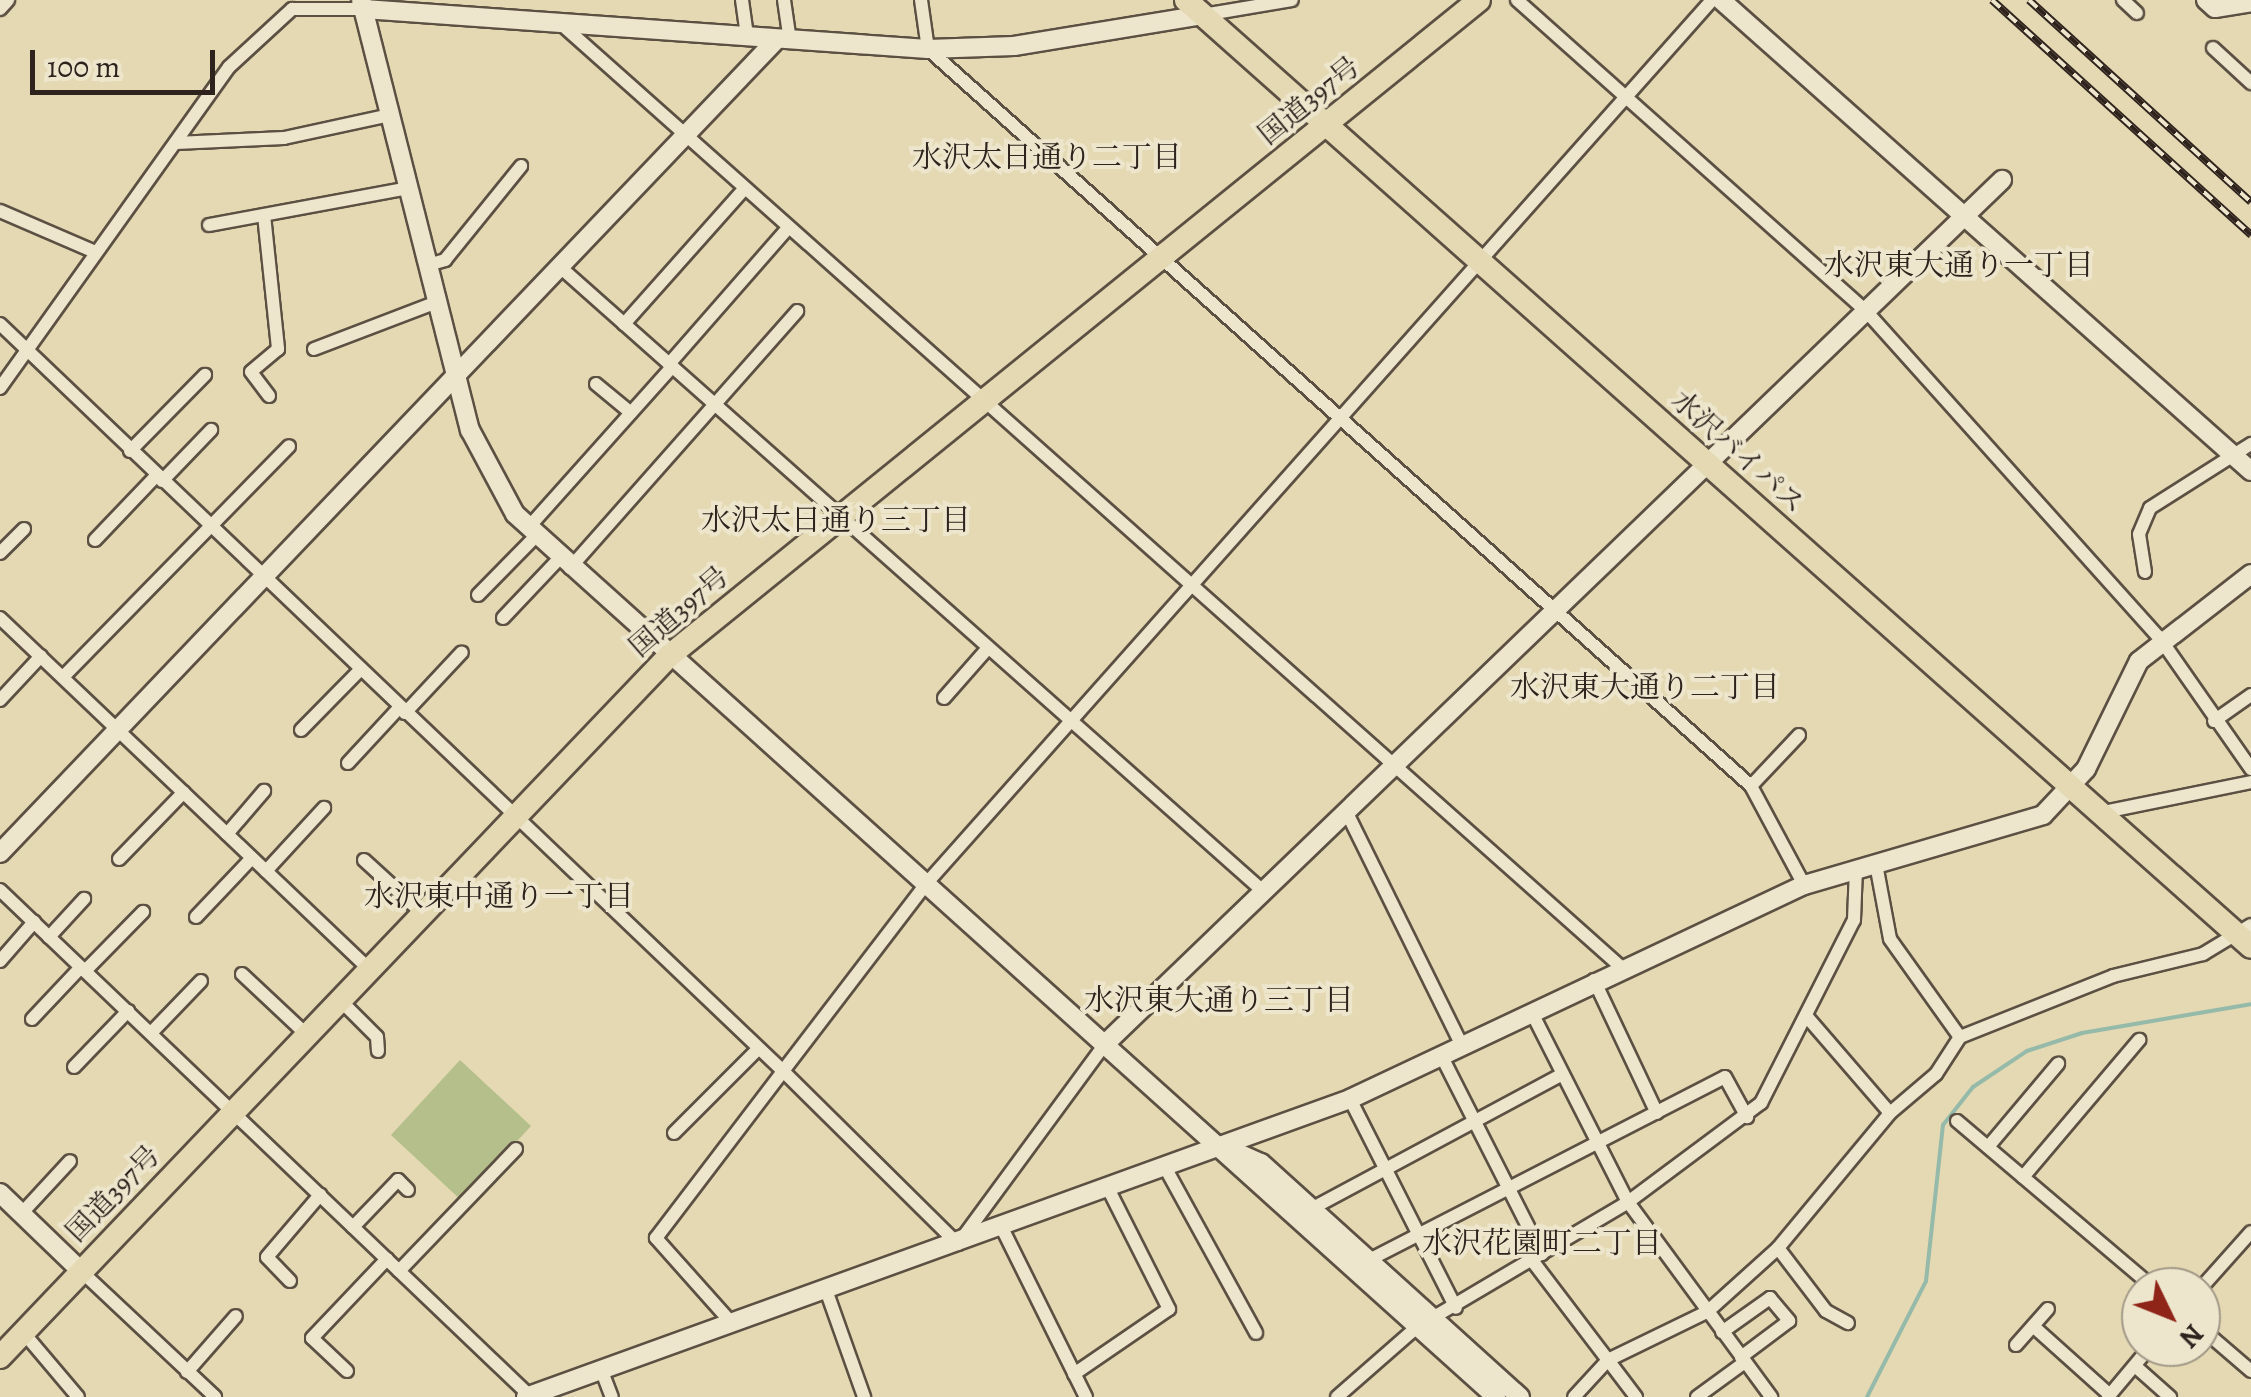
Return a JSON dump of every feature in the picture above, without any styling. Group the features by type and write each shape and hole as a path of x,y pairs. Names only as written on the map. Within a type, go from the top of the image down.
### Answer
{"highway":[{"name":"国道397号","path":"0,1357 670,656 1478,0"},
{"name":"水沢バイパス","path":"1194,8 2099,814 2246,936"}],"street":[{"path":"742,0 747,35"},
{"path":"0,854 685,134 784,40 784,0"},
{"path":"922,0 928,48 1751,786 1804,884"},
{"path":"0,388 228,67 292,9 362,5 928,48 1014,46 1194,8 1292,0"},
{"path":"1517,0 1866,311 2160,637 2214,721 2251,769"},
{"path":"728,1320 656,1238 926,886 1712,0"},
{"path":"1720,0 2251,471"},
{"path":"2123,0 2137,13"},
{"path":"2211,4 2251,2"},
{"path":"362,5 455,376 491,478 532,532 1104,1046 1224,1146 1250,1182 1520,1397"},
{"path":"554,18 1622,967"},
{"path":"2213,48 2251,83"},
{"path":"176,142 284,138 390,115"},
{"path":"428,265 445,260 521,166"},
{"path":"958,1244 1104,1046 2002,180"},
{"path":"208,225 408,188"},
{"path":"624,324 745,188"},
{"path":"0,211 95,252"},
{"path":"264,215 278,350 251,372 269,396"},
{"path":"478,595 789,227"},
{"path":"559,266 1263,891"},
{"path":"314,349 437,302"},
{"path":"503,618 564,564 798,311"},
{"path":"0,324 783,1071 958,1244"},
{"path":"130,451 205,375"},
{"path":"596,384 631,414"},
{"path":"95,540 211,430"},
{"path":"2145,572 2138,534 2150,508 2251,444"},
{"path":"63,677 290,446"},
{"path":"0,553 24,528"},
{"path":"0,890 527,1396 728,1320 958,1244 1350,1100 1594,980 1804,884 2043,816 2072,788 2120,688 2160,637 2251,574"},
{"path":"0,618 370,969"},
{"path":"944,698 988,648"},
{"path":"348,763 462,652"},
{"path":"0,700 40,656"},
{"path":"301,730 360,670"},
{"path":"2214,721 2251,696"},
{"path":"1751,786 1799,735"},
{"path":"2099,814 2251,782"},
{"path":"228,834 264,791"},
{"path":"118,858 184,792"},
{"path":"266,871 324,808"},
{"path":"1346,811 1462,1046"},
{"path":"196,917 252,858"},
{"path":"364,860 422,913"},
{"path":"1876,864 1890,938 1960,1037"},
{"path":"1337,1397 1426,1324 1628,1202 1747,1117 1808,1018 1854,920 1856,868"},
{"path":"49,937 84,898"},
{"path":"32,1019 143,912"},
{"path":"0,960 34,922"},
{"path":"1574,1397 1608,1360 1708,1312 1778,1248 1890,1114 1936,1074 1960,1037 2113,976 2203,954 2246,936"},
{"path":"242,974 307,1035"},
{"path":"1594,980 1658,1112"},
{"path":"151,1033 202,981"},
{"path":"340,1000 377,1037 378,1051"},
{"path":"1531,1011 1628,1202 1772,1397"},
{"path":"74,1067 128,1012"},
{"path":"1808,1018 1890,1114"},
{"path":"2023,1176 2139,1040"},
{"path":"674,1133 757,1050"},
{"path":"1442,1056 1508,1189 1536,1256 1636,1397"},
{"path":"1988,1147 2058,1064"},
{"path":"1312,1209 1384,1166 1561,1075"},
{"path":"1368,1260 1726,1077 1747,1117"},
{"path":"1350,1100 1456,1308"},
{"path":"1957,1121 2130,1267"},
{"path":"1224,1146 1261,1163 1368,1260 1496,1397"},
{"path":"399,1271 516,1149"},
{"path":"22,1214 70,1161"},
{"path":"1166,1169 1256,1333"},
{"path":"353,1227 398,1180 408,1190"},
{"path":"1074,1374 1169,1308 1109,1190"},
{"path":"0,1194 215,1397"},
{"path":"290,1282 267,1257 320,1195"},
{"path":"1002,1228 1086,1397"},
{"path":"2220,1267 2251,1232"},
{"path":"1778,1248 1826,1311 1848,1323"},
{"path":"347,1370 312,1338 386,1259"},
{"path":"826,1290 864,1397"},
{"path":"1697,1397 1789,1321 1770,1298 1722,1332"},
{"path":"2016,1345 2048,1309"},
{"path":"188,1372 236,1316"},
{"path":"2033,1326 2109,1396 2133,1367"},
{"path":"23,1332 78,1397"},
{"path":"2221,1345 2251,1371"},
{"path":"2135,1367 2170,1397"},
{"path":"600,1369 612,1397"}],"green space":[{"path":"460,1060 531,1126 462,1201 391,1135"}],"waterway":[{"path":"1867,1397 1926,1281 1943,1125 1973,1087 2027,1051 2082,1033 2251,1004"}],"railway":[{"path":"1992,0 2251,235"},
{"path":"2029,0 2251,202"}],"district":[{"name":"水沢太日通り二丁目","path":"1047,157"},
{"name":"水沢東大通り一丁目","path":"1959,265"},
{"name":"水沢太日通り三丁目","path":"836,520"},
{"name":"水沢東大通り二丁目","path":"1645,687"},
{"name":"水沢東中通り一丁目","path":"499,896"},
{"name":"水沢東大通り三丁目","path":"1219,1000"},
{"name":"水沢花園町二丁目","path":"1542,1243"}]}
